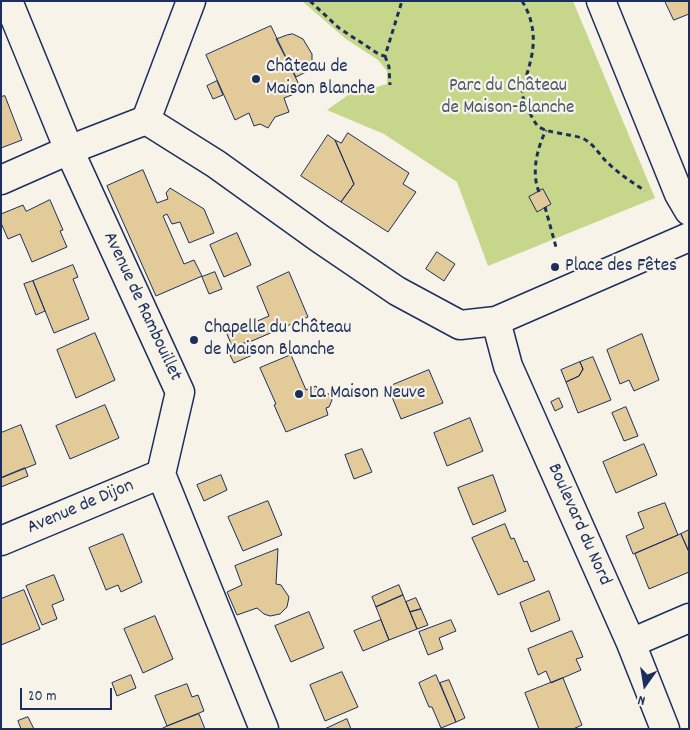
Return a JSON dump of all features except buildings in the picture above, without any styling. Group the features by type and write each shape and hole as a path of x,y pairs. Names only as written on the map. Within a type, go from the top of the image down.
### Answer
{"street":[{"name":"Avenue de Rambouillet","path":"8,1 69,150 180,392 161,474"},
{"path":"1,180 69,150 146,120 191,1"},
{"path":"601,1 679,194 689,211"},
{"path":"146,120 216,164 397,291 460,325 496,321 689,237"},
{"name":"Boulevard du Nord","path":"496,321 508,366 631,643 665,729"},
{"path":"161,474 264,729"},
{"name":"Avenue de Dijon","path":"1,541 161,474"},
{"path":"631,643 689,618"}],"path":[{"path":"310,1 338,28 380,55 385,56"},
{"path":"390,84 385,56 402,1"},
{"path":"522,1 530,13 533,25 532,53 522,94 537,126 546,130 571,134 594,145 606,162 622,176 648,193"},
{"path":"539,192 536,175 537,156 546,130"},
{"path":"545,207 556,247"}],"green space":[{"name":"Parc du Château de Maison-Blanche","path":"302,1 573,1 655,198 488,266 457,182 384,134 327,110 348,95 387,84 387,71 378,60 346,39"}],"place":[{"name":"Château de Maison Blanche","path":"256,79"},
{"name":"Place des Fêtes","path":"555,267"},
{"name":"Chapelle du Château de Maison Blanche","path":"194,340"},
{"name":"La Maison Neuve","path":"299,394"}]}
